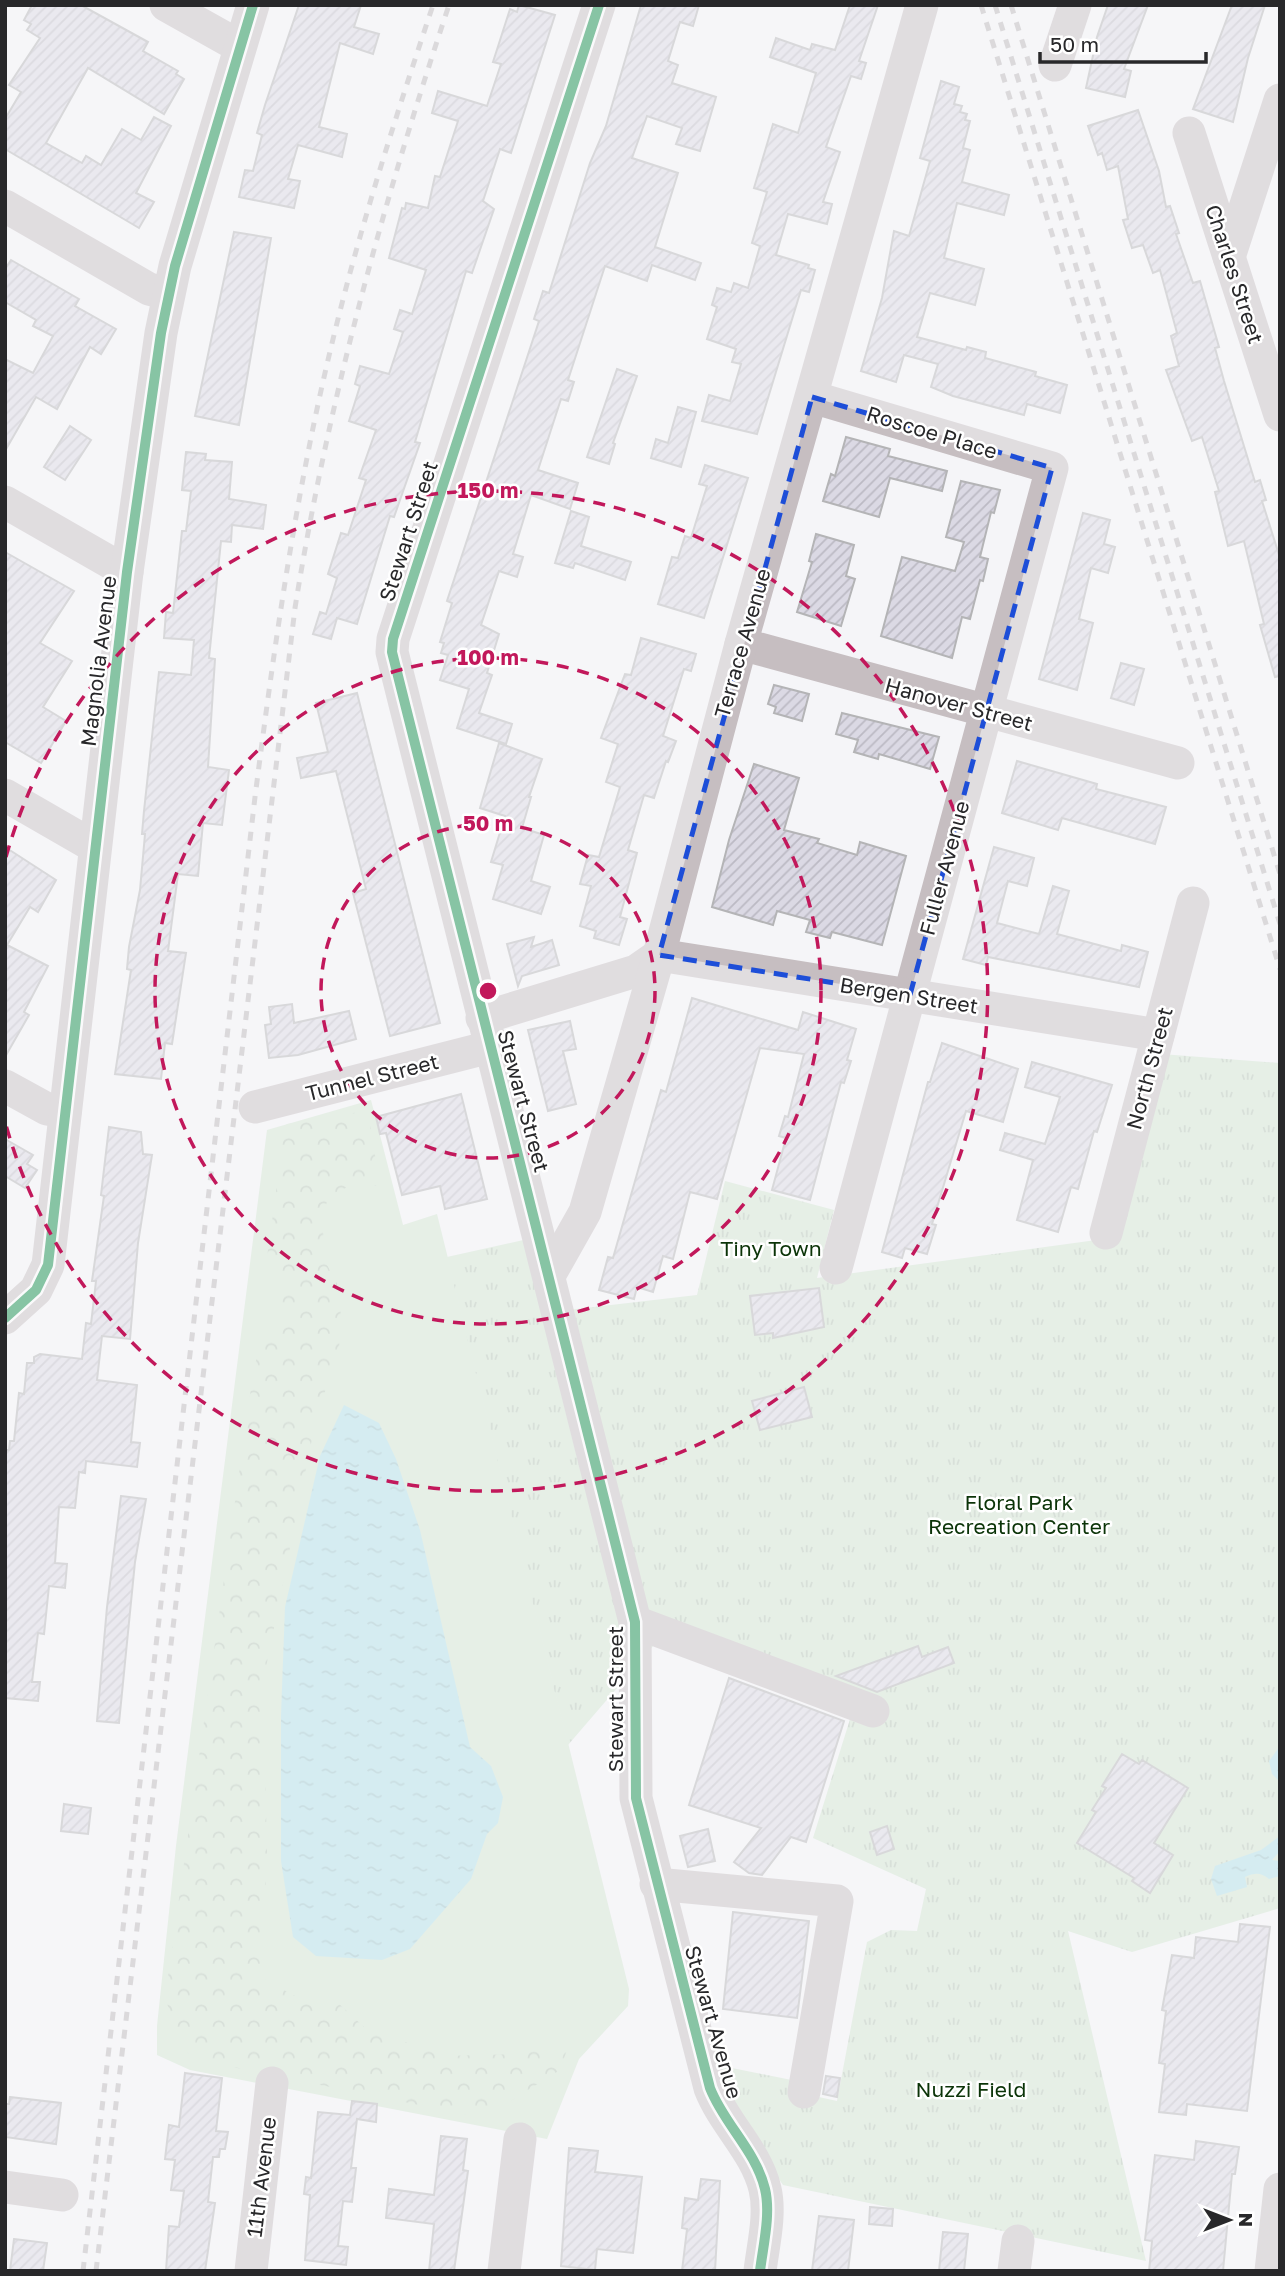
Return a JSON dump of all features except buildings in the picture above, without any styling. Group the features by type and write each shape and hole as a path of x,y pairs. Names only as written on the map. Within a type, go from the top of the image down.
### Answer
{"street":[{"path":"166,5 239,47"},
{"name":"Magnolia Avenue","path":"5,1318 36,1290 48,1265 127,572 168,294 253,5"},
{"name":"Stewart Street","path":"599,5 392,645 410,730 550,1274 635,1622 636,1798 670,1938"},
{"name":"Terrace Avenue","path":"550,1274 585,1212 659,955 741,644 922,5"},
{"path":"1055,65 1074,5"},
{"path":"1229,257 1280,100"},
{"name":"Charles Street","path":"1189,133 1280,415"},
{"path":"5,206 149,289 168,294"},
{"name":"Roscoe Place","path":"812,397 1052,468"},
{"name":"Fuller Avenue","path":"836,1268 1052,468"},
{"path":"5,502 127,572"},
{"name":"Hanover Street","path":"741,644 1178,763"},
{"path":"5,794 95,847"},
{"name":"North Street","path":"1106,1233 1193,903"},
{"name":"Tunnel Street","path":"255,1107 486,1033 636,971 659,955"},
{"name":"Bergen Street","path":"659,955 1158,1035"},
{"path":"5,1086 47,1109 65,1112"},
{"path":"635,1622 873,1711"},
{"path":"656,1884 837,1901 804,2092"},
{"name":"Stewart Avenue","path":"670,1938 710,2088 720,2112 752,2157 765,2190 760,2271"},
{"name":"11th Avenue","path":"251,2271 272,2084"},
{"path":"504,2271 520,2139"},
{"path":"5,2187 62,2195"},
{"path":"1270,2271 1280,2189"}],"highlighted area":[{"path":"812,397 1052,468 910,995 659,955"}],"green space":[{"name":"Floral Park Recreation Center","path":"1161,1054 1280,1063 1280,1908 1132,1952 1068,1931 1146,2261 783,2185 744,2128 717,2065 816,2085 814,2096 837,2101 867,1942 891,1930 917,1931 926,1889 813,1838 851,1716 654,1645 568,1745 447,1257 528,1239 568,1310 697,1295 725,1181 834,1210 817,1278 1111,1238"},
{"path":"371,1100 403,1225 437,1214 629,1989 628,2006 579,2059 547,2139 190,2070 157,2055 157,2026 176,1846 267,1130"},
{"path":"359,1112 369,1119 378,1173 376,1186 350,1186 328,1196 322,1224 327,1265 337,1283 341,1303 339,1352 317,1414 263,1682 267,1853 262,1978 293,1995 338,2003 364,2027 444,2056 516,2054 568,2047 560,2070 483,2118 198,2060 184,2050 165,1998 253,1374 263,1329 284,1318 280,1281 265,1272 279,1170 281,1131 287,1124"}],"water":[{"path":"344,1405 379,1423 396,1459 420,1530 470,1747 491,1766 503,1797 498,1823 487,1834 471,1879 410,1949 382,1960 316,1956 293,1937 281,1861 281,1715 285,1607 320,1456"},
{"path":"1280,1746 1280,1782 1272,1774 1269,1761"},
{"path":"1280,1836 1280,1851 1272,1860 1280,1861 1280,1876 1269,1879 1260,1874 1245,1877 1247,1887 1217,1896 1211,1879 1215,1866 1261,1850"}],"railway":[{"path":"83,2271 255,797 279,621 309,446 335,331 381,167 433,5"},
{"path":"96,2271 295,608 324,455 360,304 402,154 449,5"},
{"path":"981,5 1280,969"},
{"path":"995,5 1280,924"},
{"path":"1011,5 1280,874"}],"cycle path":[{"path":"5,1318 36,1290 48,1265 127,572 161,333 175,266 253,5"},
{"path":"599,5 393,639 392,652 635,1622 636,1798 710,2088 723,2114 755,2162 765,2189 767,2219 760,2271"}],"park label":[{"name":"Tiny Town","path":"771,1248"},
{"name":"Nuzzi Field","path":"971,2089"}]}
